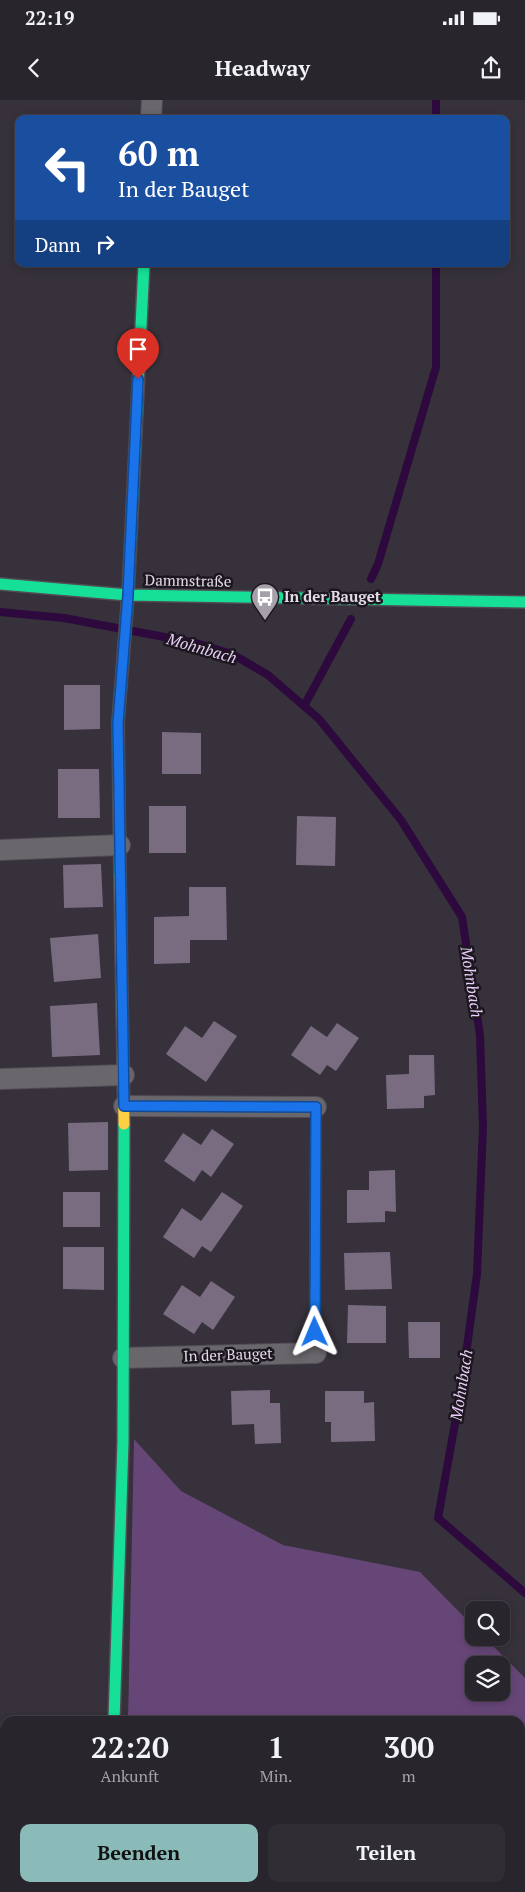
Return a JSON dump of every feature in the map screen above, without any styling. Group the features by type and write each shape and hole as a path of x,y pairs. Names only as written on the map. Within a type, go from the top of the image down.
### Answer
{"street":[{"path":"151,115 152,100"},
{"path":"114,1716 123,1442 124,1075 118,723 128,595 144,267"},
{"name":"Dammstraße","path":"0,584 128,595 525,602"},
{"path":"0,850 120,845"},
{"path":"0,1079 124,1075"},
{"name":"In der Bauget","path":"124,1106 316,1107"},
{"name":"In der Bauget","path":"123,1358 316,1352"}],"lane":[{"name":"In der Bauget","path":"316,1107 316,1352"}],"shaded area":[{"path":"134,1439 181,1491 283,1545 420,1572 465,1618 465,1646 493,1646 503,1656 465,1656 465,1701 510,1701 510,1663 525,1678 525,1716 128,1716"}],"building":[{"path":"64,685 100,685 100,729 64,730"},
{"path":"162,732 201,733 201,774 162,774"},
{"path":"58,769 99,769 100,818 58,818"},
{"path":"149,806 186,806 186,853 149,853"},
{"path":"297,816 336,817 335,866 296,865"},
{"path":"101,864 103,907 64,908 63,865"},
{"path":"189,887 226,887 227,940 190,940 190,963 154,964 154,917 189,916"},
{"path":"98,934 101,978 54,982 50,938"},
{"path":"97,1003 100,1055 52,1057 50,1006"},
{"path":"214,1021 237,1036 206,1082 166,1054 185,1026 202,1038"},
{"path":"337,1023 359,1038 336,1071 327,1065 320,1075 291,1055 311,1026 327,1037"},
{"path":"409,1055 434,1055 435,1095 424,1096 424,1108 387,1109 386,1075 409,1074"},
{"path":"108,1122 108,1170 69,1171 68,1123"},
{"path":"212,1129 234,1144 211,1177 202,1170 194,1182 164,1161 183,1133 201,1145"},
{"path":"395,1170 396,1212 385,1211 385,1222 347,1223 347,1190 369,1190 369,1171"},
{"path":"63,1192 100,1192 100,1227 63,1227"},
{"path":"222,1192 243,1206 211,1252 202,1246 194,1258 163,1237 182,1208 201,1221"},
{"path":"63,1247 104,1247 104,1290 63,1289"},
{"path":"390,1252 392,1289 345,1290 344,1253"},
{"path":"211,1281 235,1297 213,1330 202,1322 194,1334 163,1314 182,1285 200,1297"},
{"path":"348,1305 386,1306 386,1343 347,1343"},
{"path":"408,1322 440,1322 440,1358 409,1358"},
{"path":"270,1390 270,1403 280,1403 281,1443 255,1444 254,1424 232,1425 231,1391"},
{"path":"325,1391 364,1391 364,1403 374,1402 375,1441 331,1442 331,1422 325,1422"}],"waterway":[{"path":"436,100 436,115"},
{"path":"371,579 378,564 436,367 436,267"},
{"name":"Mohnbach","path":"0,612 64,618 196,643 232,654 268,675 319,719 401,820 462,917 480,1035 483,1127 477,1274 461,1390 438,1518 525,1593"},
{"path":"304,706 351,619"}],"traffic: fast":[{"path":"120,876 118,723 128,595 144,267"},
{"path":"0,584 128,595 525,602"},
{"path":"114,1716 123,1442 124,1124"}],"traffic: slow":[{"path":"120,876 124,1124"}],"place":[{"name":"In der Bauget","path":"265,621"}],"route":[{"path":"138,379 128,595 118,723 124,1106 316,1107 315,1332"}]}
